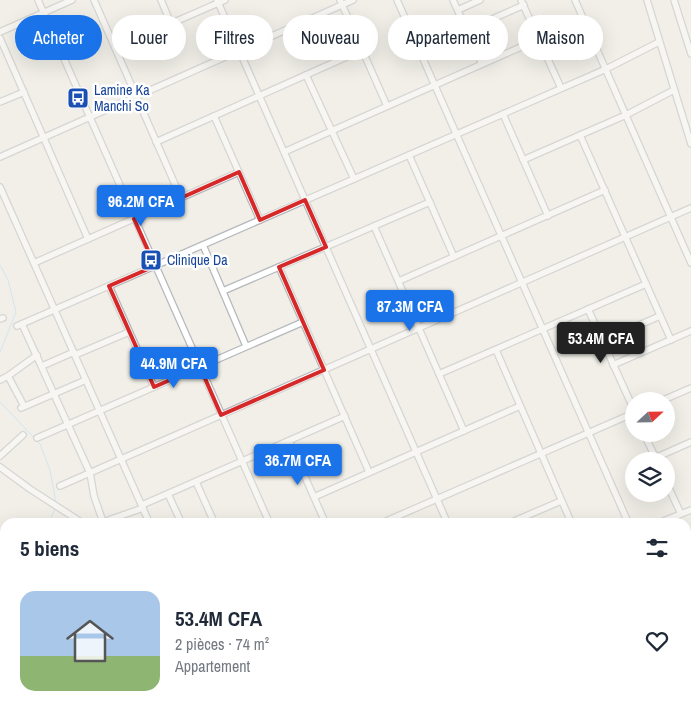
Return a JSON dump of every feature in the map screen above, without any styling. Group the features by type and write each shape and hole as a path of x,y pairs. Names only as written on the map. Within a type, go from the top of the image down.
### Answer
{"street":[{"path":"38,0 267,518"},
{"path":"0,32 72,0"},
{"path":"94,0 112,41"},
{"path":"160,0 167,15"},
{"path":"273,34 341,2 353,0"},
{"path":"397,0 626,518"},
{"path":"453,0 460,15"},
{"path":"458,10 480,0"},
{"path":"575,0 691,263"},
{"path":"647,0 691,144"},
{"path":"674,0 691,54"},
{"path":"186,17 220,1 226,15"},
{"path":"341,2 347,15"},
{"path":"498,15 522,2 528,15"},
{"path":"0,38 88,239"},
{"path":"102,518 94,496 90,473 37,355 20,325 606,69 659,42"},
{"path":"120,60 181,198"},
{"path":"0,157 217,60"},
{"path":"244,60 445,518"},
{"path":"156,142 340,60"},
{"path":"366,60 387,106"},
{"path":"480,60 482,64"},
{"path":"284,152 491,60"},
{"path":"548,60 561,88"},
{"path":"306,75 354,179"},
{"path":"523,160 626,114 674,90"},
{"path":"0,102 24,92"},
{"path":"503,114 548,216"},
{"path":"214,116 260,220"},
{"path":"580,135 671,340"},
{"path":"409,155 454,257"},
{"path":"34,263 239,172"},
{"path":"0,187 148,518"},
{"path":"399,281 605,190"},
{"path":"223,292 430,202"},
{"path":"60,486 691,208"},
{"path":"374,226 464,431"},
{"path":"203,245 246,346"},
{"path":"279,267 369,472"},
{"path":"439,374 646,284"},
{"path":"109,286 154,387"},
{"path":"588,309 625,392"},
{"path":"602,341 660,316"},
{"path":"37,438 303,322"},
{"path":"613,365 691,331"},
{"path":"42,366 129,332"},
{"path":"496,350 569,518"},
{"path":"0,380 37,355"},
{"path":"8,376 15,387 22,407 86,380"},
{"path":"675,395 691,388"},
{"path":"314,497 520,406"},
{"path":"113,518 345,416"},
{"path":"393,518 625,416"},
{"path":"0,456 23,435"},
{"path":"289,441 323,518"},
{"path":"670,452 691,442"},
{"path":"0,467 76,518"},
{"path":"196,482 212,518"},
{"path":"168,494 179,518"},
{"path":"521,518 561,501"},
{"path":"675,501 681,514"},
{"path":"670,518 691,510"},
{"path":"0,548 0,558"}],"highlighted area":[{"path":"239,172 260,220 305,200 326,247 279,267 324,370 221,415 200,367 154,387 109,286 155,266 134,219"}],"waterway":[{"path":"0,265 8,280 16,312 0,352"},
{"path":"0,402 40,444 50,470 56,503"},
{"path":"51,518 56,507"}],"place":[{"name":"Lamine Ka Manchi So","path":"78,98"},
{"name":"Clinique Da","path":"151,260"}]}
